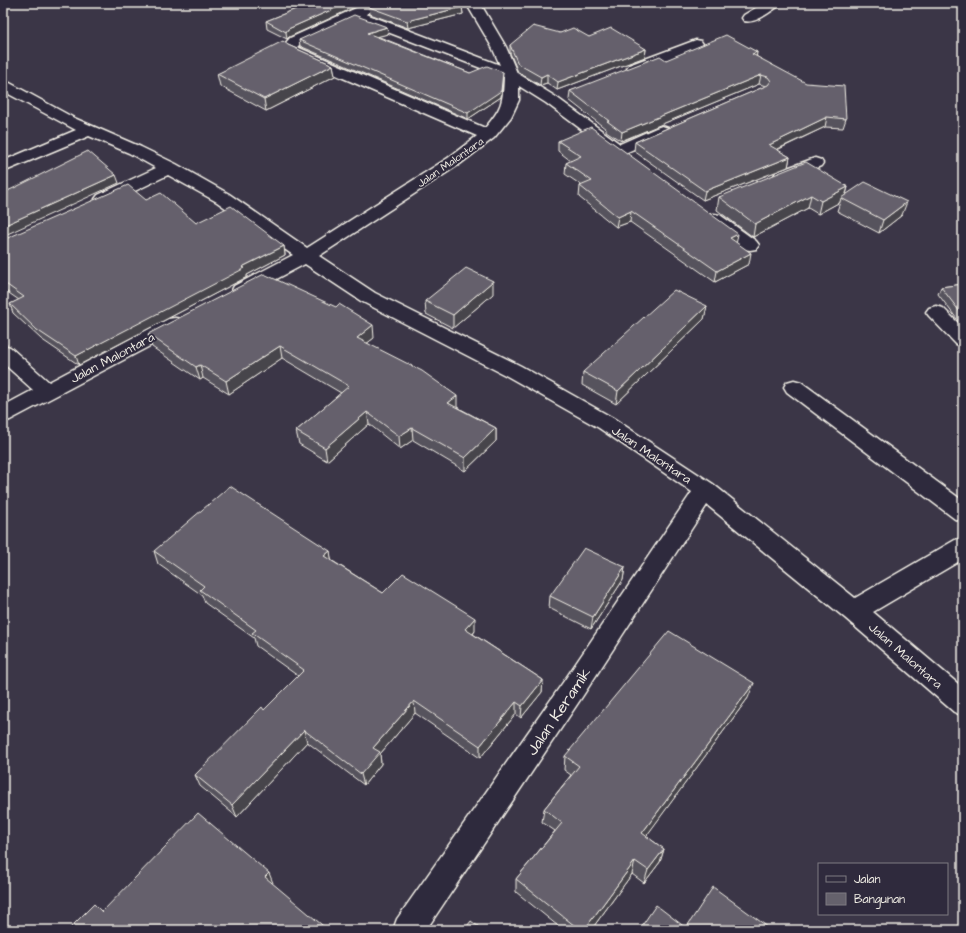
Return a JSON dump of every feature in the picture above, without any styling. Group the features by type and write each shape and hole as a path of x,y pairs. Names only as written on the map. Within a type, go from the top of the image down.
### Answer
{"street":[{"path":"378,3 296,41 289,48 295,52 488,136"},
{"name":"Jalan Malontara","path":"222,300 306,256 454,161 488,136 503,118 511,100 511,76 499,47 473,3"},
{"path":"750,18 774,3"},
{"path":"354,14 511,76 558,97 625,154 675,126"},
{"path":"624,72 696,44"},
{"path":"3,85 68,121 135,150 170,168 223,198 306,256"},
{"path":"3,167 90,130"},
{"path":"766,183 815,163"},
{"path":"90,205 170,168"},
{"path":"716,204 702,209 750,245"},
{"name":"Jalan Malontara","path":"306,256 368,297 514,371 606,423 705,490 854,611 963,704"},
{"path":"936,312 963,339"},
{"name":"Jalan Malontara","path":"3,415 194,314"},
{"path":"3,352 47,391"},
{"path":"794,386 963,513"},
{"name":"Jalan Keramik","path":"408,930 573,689 705,490"},
{"path":"854,611 963,547"}],"building":[{"path":"311,3 347,3 288,29 286,32 266,21"},
{"path":"377,3 449,3 462,7 407,21 369,7"},
{"path":"354,15 387,27 367,33 470,73 487,66 503,72 501,91 468,113 299,40"},
{"path":"533,26 560,33 573,28 589,37 611,28 646,49 558,82 547,74 541,77 518,64 510,45"},
{"path":"726,35 757,52 752,54 806,83 844,86 846,119 827,117 769,145 790,157 705,191 635,142 768,85 771,81 768,77 761,75 622,132 570,91 660,56 666,60"},
{"path":"283,41 288,45 333,65 264,99 217,74"},
{"path":"591,127 738,234 730,238 751,253 717,271 631,211 618,217 580,186 592,181 566,163 581,156 558,141"},
{"path":"88,151 116,175 3,226 3,193"},
{"path":"806,162 848,187 821,201 811,195 755,224 719,197"},
{"path":"865,182 907,202 883,220 841,198"},
{"path":"128,185 146,200 161,193 196,223 231,206 284,246 242,267 245,268 76,356 37,330 10,304 24,297 3,282 3,240"},
{"path":"466,268 493,281 453,315 425,301"},
{"path":"264,274 336,307 339,304 373,325 357,338 422,371 457,396 448,403 496,428 465,458 412,428 399,436 367,412 325,448 296,431 349,386 280,346 226,381 200,365 196,367 148,334"},
{"path":"963,284 963,316 941,287"},
{"path":"674,290 707,306 618,391 583,372"},
{"path":"230,486 330,551 324,556 383,593 403,573 475,618 465,629 543,680 522,706 516,702 480,746 414,701 373,748 380,752 361,774 304,730 232,805 195,775 262,707 264,710 304,670 252,633 256,630 200,590 204,586 154,551"},
{"path":"584,548 625,567 593,617 550,596"},
{"path":"669,631 754,683 642,833 664,849 648,870 635,861 584,930 580,930 516,879 562,823 544,809 579,766 565,756"},
{"path":"198,813 269,873 265,877 328,930 68,930 94,904 102,912"},
{"path":"713,887 772,930 639,930 656,905 686,928"},
{"path":"471,921 483,930 464,930"}]}
